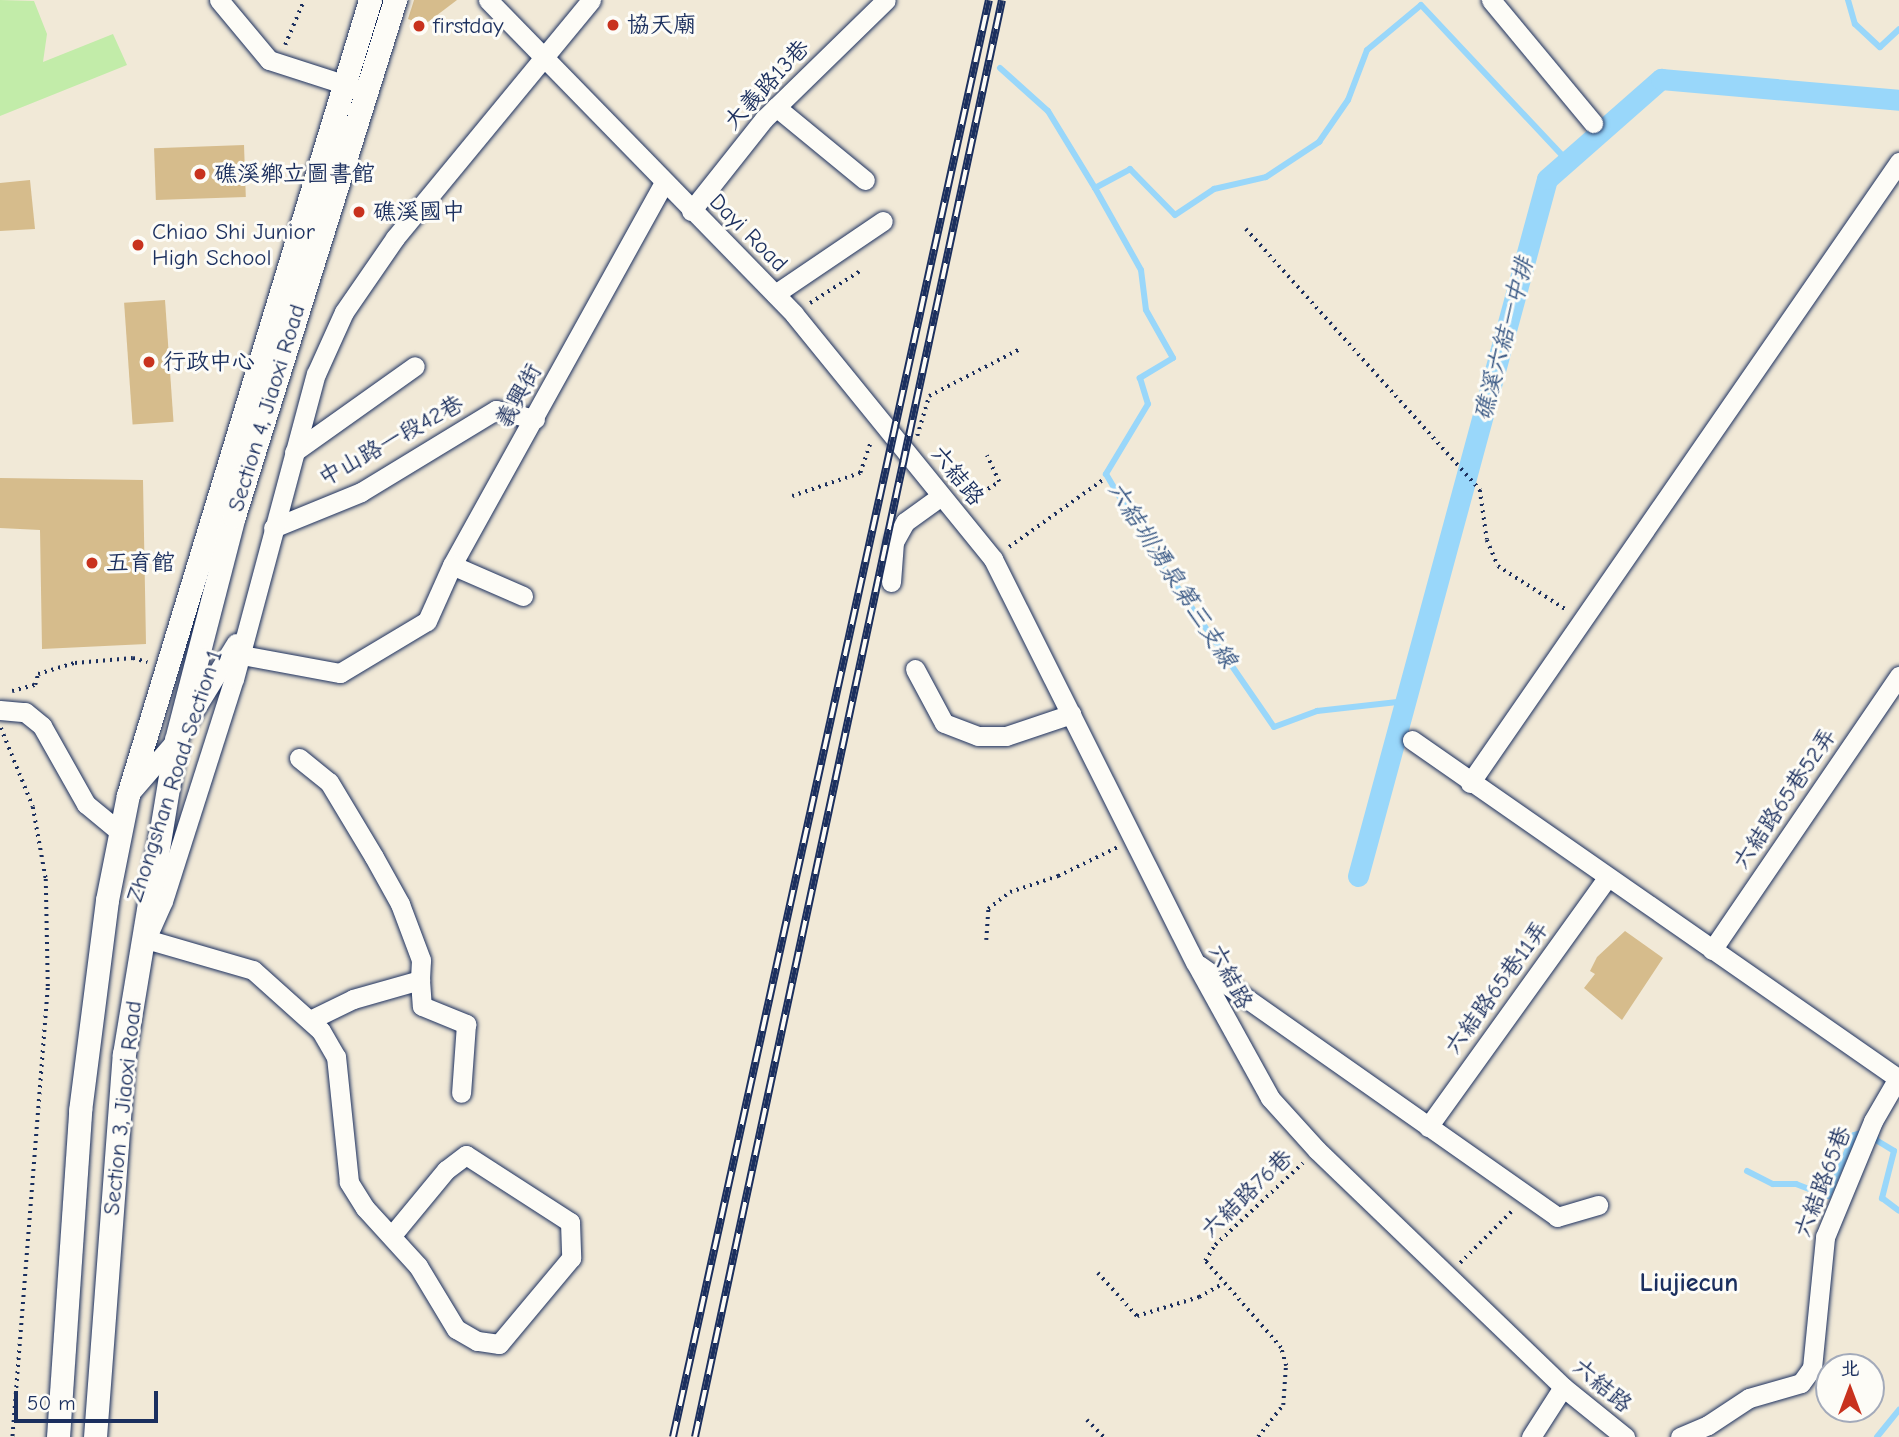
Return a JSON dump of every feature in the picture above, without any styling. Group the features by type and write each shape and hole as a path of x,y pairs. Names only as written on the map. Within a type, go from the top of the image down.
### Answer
{"main road":[{"name":"Section 4, Jiaoxi Road","path":"176,740 234,516 354,88 370,0"},
{"name":"Section 4, Jiaoxi Road","path":"128,795 164,666 354,88 395,0"},
{"name":"Section 3, Jiaoxi Road","path":"96,1437 124,1054 146,939 176,740"},
{"name":"Section 3, Jiaoxi Road","path":"58,1437 80,1111 107,900 128,795"}],"street":[{"path":"219,0 269,60 354,88"},
{"name":"Dayi Road","path":"488,0 794,314 908,455"},
{"name":"Zhongshan Road Section 1","path":"146,939 163,901 246,627 316,374 344,312 395,238 591,0"},
{"name":"大義路13巷","path":"691,211 776,107 886,0"},
{"path":"1491,0 1593,123"},
{"path":"776,107 864,180"},
{"path":"1471,783 1899,162"},
{"name":"義興街","path":"236,654 340,673 427,621 452,565 664,182"},
{"path":"775,294 883,221"},
{"path":"294,452 415,366"},
{"name":"中山路一段42巷","path":"273,528 361,492 496,410 534,419"},
{"name":"六結路","path":"908,455 993,559 1195,962 1249,1067 1270,1098 1317,1150 1563,1387 1625,1437"},
{"path":"891,582 894,542 905,522 947,503"},
{"path":"452,565 523,596"},
{"name":"Zhongshan Road Section 1","path":"128,795 176,740 236,654"},
{"path":"915,669 944,723 978,736 1006,736 1071,714"},
{"name":"六結路65巷52弄","path":"1712,950 1899,676"},
{"path":"0,710 25,712 42,726 86,804 121,834"},
{"path":"1412,740 1898,1078"},
{"path":"299,758 329,782 381,869 421,960 422,1006 466,1024 461,1093"},
{"name":"六結路65巷11弄","path":"1428,1127 1607,878"},
{"path":"146,939 253,970 310,1020 336,1057 349,1182 365,1208 393,1234 456,1329 477,1341 499,1344 572,1258 570,1222 466,1155 446,1170 393,1234"},
{"path":"1195,962 1557,1217 1598,1205"},
{"path":"310,1020 353,999 420,979"},
{"name":"六結路65巷","path":"1679,1437 1708,1425 1749,1398 1801,1383 1812,1368 1825,1237 1873,1121 1898,1078"},
{"path":"1531,1437 1563,1387"}],"path":[{"path":"277,63 304,0"},
{"path":"1246,229 1479,490 1487,540 1498,566 1539,596 1583,619"},
{"path":"794,314 860,271"},
{"path":"908,455 929,396 1020,349"},
{"path":"792,496 860,473 879,419"},
{"path":"947,503 999,482 987,456"},
{"path":"993,559 1104,479"},
{"path":"0,694 34,685 38,674 75,663 134,658 164,666"},
{"path":"0,726 33,807 46,879 47,920 48,988 13,1437"},
{"path":"986,940 988,909 1010,892 1058,876 1133,839"},
{"name":"六結路76巷","path":"1258,1437 1283,1405 1286,1366 1281,1349 1222,1284 1205,1261 1215,1245 1317,1150"},
{"path":"1447,1275 1526,1197"},
{"path":"1098,1273 1137,1316 1199,1297 1222,1284"},
{"path":"1087,1420 1104,1437"}],"green space":[{"path":"0,0 34,1 47,34 43,62 113,34 127,65 0,116"}],"building":[{"path":"414,0 457,0 424,25 408,19"},
{"name":"礁溪鄉立圖書館","path":"244,145 246,197 156,200 154,148"},
{"path":"30,180 35,229 0,231 0,183"},
{"name":"行政中心","path":"165,300 174,422 133,425 124,303"},
{"name":"五育館","path":"0,478 143,480 146,644 42,649 40,530 0,528"},
{"path":"1625,931 1663,958 1622,1020 1584,988 1595,974 1590,971 1597,957"}],"waterway":[{"path":"1848,0 1855,24 1880,47 1899,29"},
{"path":"1095,188 1130,169 1175,215 1214,189 1266,177 1319,142 1348,100 1367,50 1421,5 1572,166"},
{"name":"六結圳湧泉第三支線","path":"1000,68 1048,111 1095,188 1141,270 1146,310 1173,358 1140,378 1148,404 1106,474 1145,540 1274,727 1317,711 1406,701"},
{"name":"礁溪六結一中排","path":"1358,876 1547,179 1661,79 1899,100"},
{"path":"1747,1171 1773,1184 1796,1184 1828,1196 1854,1135 1864,1132"},
{"path":"1875,1132 1876,1140 1894,1151 1882,1198 1899,1211"},
{"path":"1877,1437 1899,1410"}],"railway":[{"path":"673,1437 989,0"},
{"path":"695,1437 1002,0"}],"place":[{"name":"協天廟","path":"613,25"},
{"name":"firstday","path":"419,26"},
{"name":"礁溪鄉立圖書館","path":"200,174"},
{"name":"礁溪國中","path":"359,212"},
{"name":"Chiao Shi Junior High School","path":"138,245"},
{"name":"行政中心","path":"149,362"},
{"name":"五育館","path":"92,563"}],"district":[{"name":"Liujiecun","path":"1689,1284"}]}
